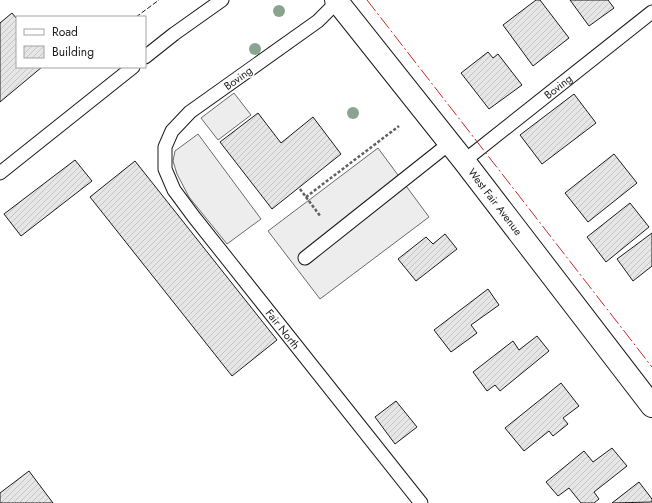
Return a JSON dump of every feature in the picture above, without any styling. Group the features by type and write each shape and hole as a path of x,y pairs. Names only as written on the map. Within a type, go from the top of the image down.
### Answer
{"main road":[{"name":"West Fair Avenue","path":"337,1 450,143 652,406"}],"lane":[{"path":"146,56 174,34 222,0"},
{"name":"Boving","path":"165,147 172,131 190,112 318,21 337,1"},
{"name":"Boving","path":"464,161 652,12"},
{"path":"0,173 131,68"},
{"path":"305,258 450,143"},
{"name":"Fair North","path":"165,147 165,169 174,190 421,503"}],"path":[{"path":"306,197 399,126"},
{"path":"300,189 335,235"}],"shaded area":[{"path":"234,93 251,115 218,140 201,118"},
{"path":"198,134 261,219 227,244 189,197 177,174 173,161 175,151"},
{"path":"378,148 429,217 320,299 268,231"}],"building":[{"path":"536,0 540,0 569,38 533,66 503,25"},
{"path":"570,0 608,0 614,8 589,26"},
{"path":"12,13 16,18 16,68 41,68 0,102 0,23"},
{"path":"488,52 493,58 498,54 522,85 489,109 461,73"},
{"path":"574,94 596,123 542,164 520,135"},
{"path":"258,113 281,143 313,117 341,154 272,209 220,142"},
{"path":"614,154 637,183 588,222 565,193"},
{"path":"75,160 92,181 21,236 4,214"},
{"path":"135,161 277,340 232,376 90,197"},
{"path":"630,203 649,227 606,262 587,237"},
{"path":"652,233 652,266 633,281 617,259"},
{"path":"445,234 457,249 416,281 398,259 426,237 433,244"},
{"path":"488,289 499,305 471,325 477,333 451,352 434,330"},
{"path":"537,336 549,351 500,391 495,385 487,391 473,372 513,341 519,350"},
{"path":"561,383 579,406 563,418 568,424 553,436 549,431 524,451 505,428"},
{"path":"396,401 417,427 395,444 375,417"},
{"path":"612,448 627,466 594,492 599,499 594,503 581,503 569,488 558,496 546,482 584,451 593,462"},
{"path":"29,471 53,503 0,503 0,493"},
{"path":"639,482 652,499 652,502 612,503"}],"fence":[{"path":"137,16 159,0"}],"power":[{"path":"367,0 652,367"}]}
